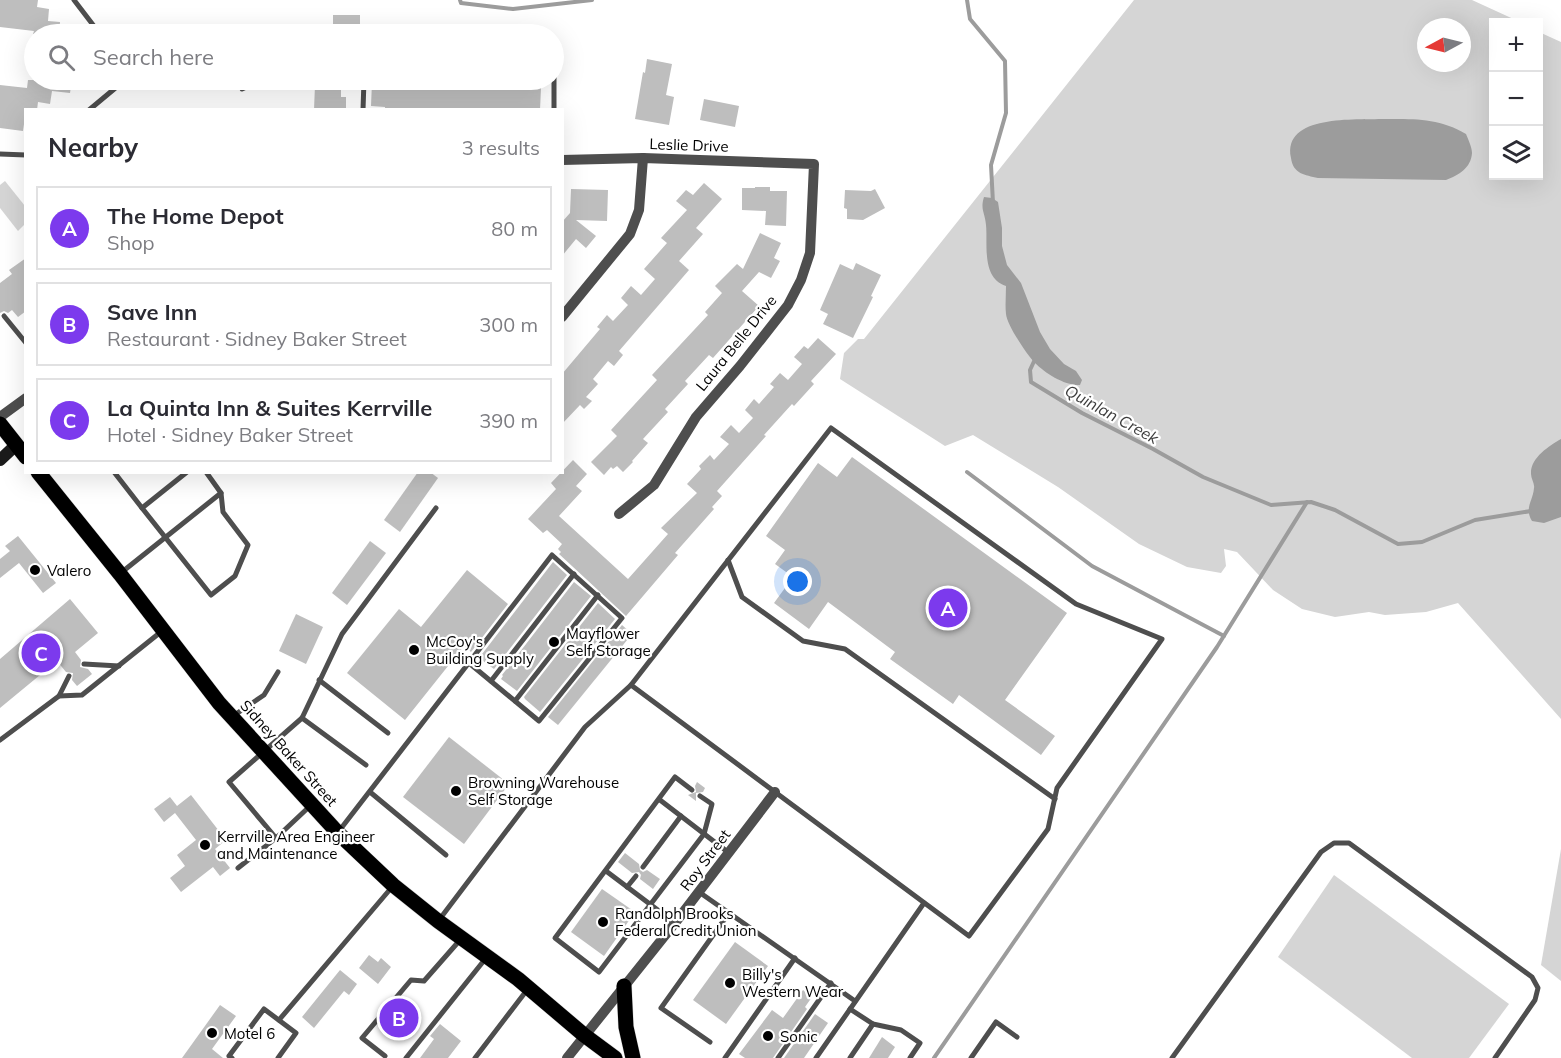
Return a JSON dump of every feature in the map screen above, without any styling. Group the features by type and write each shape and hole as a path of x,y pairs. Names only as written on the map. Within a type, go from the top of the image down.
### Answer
{"main road":[{"path":"0,424 21,451"},
{"name":"Sidney Baker Street","path":"40,474 231,717 338,833 393,885 615,1058"},
{"path":"624,986 626,1027 633,1058"}],"street":[{"name":"Leslie Drive","path":"564,160 643,158 814,164"},
{"path":"564,315 630,234 639,210 643,158"},
{"name":"Laura Belle Drive","path":"619,514 654,485 696,417 788,305 801,280 810,253 814,164"},
{"path":"0,417 24,399"},
{"path":"0,460 21,451"},
{"name":"Roy Street","path":"567,1058 675,923 775,792"}],"lane":[{"path":"74,0 92,24"},
{"path":"90,108 113,90"},
{"path":"363,108 364,90"},
{"path":"554,90 554,108"},
{"path":"0,154 24,155"},
{"path":"4,316 24,341"},
{"path":"438,921 585,727 631,685 831,428 1076,604 1162,639 1058,788 1048,829 969,936 631,685"},
{"path":"116,474 211,595 236,576 248,545 223,512 221,493 207,474"},
{"path":"142,508 184,474"},
{"path":"120,574 221,493"},
{"path":"276,838 229,782 302,718 342,634 436,508"},
{"path":"338,833 552,555 622,618 539,721 469,663"},
{"path":"728,560 742,597 803,641 845,649 1055,799"},
{"path":"491,681 574,574"},
{"path":"515,701 598,595"},
{"path":"59,696 82,695 162,631"},
{"path":"84,664 119,666"},
{"path":"231,717 264,695 278,672"},
{"path":"0,740 59,696 69,676"},
{"path":"319,680 388,733"},
{"path":"302,718 366,765"},
{"path":"692,790 675,777 555,938 599,972 705,834 712,804 700,796"},
{"path":"370,792 446,855"},
{"path":"660,800 729,853"},
{"path":"238,867 276,838 311,805"},
{"path":"643,867 681,816"},
{"path":"1173,1058 1321,852 1334,843 1349,843 1532,977 1538,988 1535,1000 1495,1058"},
{"path":"606,871 675,923"},
{"path":"627,887 636,876"},
{"path":"279,1020 393,885"},
{"path":"699,892 855,1001"},
{"path":"816,1058 924,903"},
{"path":"710,1042 662,1008 729,913"},
{"path":"385,1056 362,1038 411,980 424,981 461,938"},
{"path":"406,1058 487,957"},
{"path":"724,1058 795,958"},
{"path":"778,1058 831,983"},
{"path":"475,1058 528,988"},
{"path":"232,1058 229,1056 264,1009 296,1033 278,1058"},
{"path":"850,1009 873,1024 901,1030 920,1043 910,1058"},
{"path":"971,1058 996,1022 1017,1037"},
{"path":"849,1058 873,1024"}],"shaded area":[{"path":"1134,0 1472,0 1511,18 1489,18 1489,180 1543,180 1543,34 1561,42 1561,719 1458,603 1426,612 1385,615 1369,612 1335,617 1302,609 1273,590 1237,552 1224,549 1226,566 1221,573 1187,567 1139,544 1058,487 973,435 945,446 840,379 844,353 858,339 864,339"},
{"path":"1340,120 1426,120 1446,125 1466,134 1472,153 1467,167 1446,180 1318,178 1300,173 1294,167 1291,158 1291,144 1298,133 1309,127"},
{"path":"5,181 24,205 24,225 18,231 0,208 0,185"},
{"path":"984,197 998,202 1002,246 1007,265 1021,283 1040,332 1050,349 1064,364 1076,371 1082,380 1080,385 1062,381 1039,367 1027,354 1010,325 1006,314 1006,286 993,276 987,260"},
{"path":"1561,439 1561,517 1544,523 1532,521 1529,512 1534,486 1531,476 1532,468 1541,453"},
{"path":"1561,849 1561,981 1541,965"},
{"path":"1334,875 1509,1004 1469,1058 1412,1058 1278,957"}],"building":[{"path":"0,0 38,0 37,7 49,9 48,21 60,22 60,24 24,24 24,30 0,27"},
{"path":"333,15 360,15 360,24 333,24"},
{"path":"647,59 672,64 666,95 674,97 669,125 635,119"},
{"path":"0,85 24,88 24,90 70,90 70,93 52,91 50,104 38,102 37,108 24,108 23,131 0,128"},
{"path":"315,90 341,90 341,97 346,97 346,108 314,108"},
{"path":"372,90 541,90 540,108 385,108 371,106"},
{"path":"704,99 739,106 735,127 700,120"},
{"path":"704,183 722,199 696,228 703,234 679,261 689,270 619,351 623,355 614,366 608,361 593,379 598,384 586,397 592,401 584,409 580,405 564,422 564,372 600,329 597,327 607,315 613,321 628,305 621,298 631,286 641,295 655,279 644,269 667,243 661,238 687,210 676,201 686,190 693,195"},
{"path":"770,187 770,191 787,191 786,226 765,225 766,211 742,210 742,188"},
{"path":"571,189 608,190 607,221 576,220 596,236 586,248 576,239 564,254 564,220 570,213"},
{"path":"875,189 885,208 863,220 847,219 847,209 844,208 845,190 871,191"},
{"path":"760,233 781,243 774,258 780,261 771,278 759,272 742,291 759,306 713,358 709,355 685,381 688,384 665,409 668,412 643,439 648,443 633,462 623,472 617,466 613,469 611,467 604,475 591,462 617,436 611,430 657,380 652,375 708,315 705,312 722,293 715,286 737,264 743,269"},
{"path":"24,259 24,312 18,317 12,310 8,313 4,311 0,313 0,283 12,274 9,270"},
{"path":"856,263 881,275 853,338 823,324 828,314 820,310 840,264 853,270"},
{"path":"818,338 836,354 811,381 814,384 794,406 792,404 717,491 722,496 712,507 714,509 675,553 678,555 626,616 559,554 561,552 558,549 562,544 547,530 543,533 528,519 556,489 551,483 560,474 564,474 564,469 573,460 587,474 576,486 582,491 559,516 628,579 668,534 661,528 697,493 687,484 701,469 699,466 710,455 714,460 729,444 720,437 731,425 739,433 753,418 745,410 754,399 759,404 774,387 770,384 780,373 788,380 802,364 794,357 804,346 808,349"},
{"path":"852,457 1067,613 1005,700 1055,736 1041,755 959,695 953,704 890,659 895,652 828,602 809,629 774,603 793,577 775,564 785,550 766,536 818,463 837,477"},
{"path":"417,474 433,474 438,478 400,532 384,520"},
{"name":"Valero","path":"18,536 56,583 43,593 19,563 0,578 0,559 10,551 5,546"},
{"path":"370,541 386,553 347,605 332,593"},
{"path":"553,562 567,575 494,669 479,658"},
{"name":"McCoy's Building Supply","path":"467,570 508,604 471,652 464,646 405,720 347,673 399,609 421,627"},
{"path":"574,582 591,596 517,691 501,679 502,675"},
{"path":"70,599 98,633 75,652 81,660 80,667 88,669 92,674 77,686 72,680 73,673 66,672 57,661 0,708 0,659"},
{"path":"598,603 615,619 540,712 524,697"},
{"path":"296,614 323,627 306,664 279,651"},
{"path":"622,625 632,634 558,725 548,717"},
{"name":"Browning Warehouse Self Storage","path":"449,737 509,784 464,844 403,797"},
{"path":"697,782 705,788 703,792 696,793 696,801 688,795 696,792"},
{"name":"Kerrville Area Engineer and Maintenance","path":"191,795 226,840 215,849 230,868 220,876 213,867 181,892 170,878 185,866 177,855 196,840 175,813 164,822 154,809 170,797 177,806"},
{"path":"625,853 639,864 640,870 643,872 647,870 660,879 653,889 640,879 639,872 632,873 618,862"},
{"name":"Randolph Brooks Federal Credit Union","path":"602,889 635,912 604,956 571,932"},
{"name":"Billy's Western Wear","path":"735,942 768,966 726,1024 693,1000"},
{"path":"369,955 378,962 381,958 391,967 378,984 359,968"},
{"path":"340,970 357,984 349,995 344,991 314,1028 302,1017"},
{"name":"Sonic","path":"803,990 812,997 805,1007 807,1009 773,1058 745,1058 739,1054 772,1010 783,1018"},
{"path":"400,1001 419,1016 401,1038 382,1022"},
{"name":"Motel 6","path":"220,1005 236,1016 212,1049 223,1058 182,1058"},
{"path":"815,1014 828,1023 804,1058 784,1058"},
{"path":"440,1024 461,1041 448,1058 420,1058 434,1039 430,1036"},
{"path":"882,1037 895,1047 888,1058 869,1058"}],"waterway":[{"name":"Quinlan Creek","path":"460,0 461,3 513,9 592,0"},
{"name":"Quinlan Creek","path":"967,0 970,19 1005,61 1006,113 991,165 993,203"},
{"name":"Quinlan Creek","path":"1036,357 1030,370 1031,382 1082,413 1203,477 1271,505 1311,502 1335,510 1398,544 1422,542 1475,520 1531,511"},
{"path":"967,472 1092,566 1224,636"},
{"path":"934,1058 1217,647 1307,502"}],"place":[{"name":"Valero","path":"35,570"},
{"name":"The Home Depot","path":"948,608"},
{"name":"Mayflower Self Storage","path":"554,642"},
{"name":"McCoy's Building Supply","path":"414,650"},
{"name":"La Quinta Inn & Suites Kerrville","path":"41,653"},
{"name":"Browning Warehouse Self Storage","path":"456,791"},
{"name":"Kerrville Area Engineer and Maintenance","path":"205,845"},
{"name":"Randolph Brooks Federal Credit Union","path":"603,922"},
{"name":"Billy's Western Wear","path":"730,983"},
{"name":"Save Inn","path":"399,1018"},
{"name":"Motel 6","path":"212,1033"},
{"name":"Sonic","path":"768,1036"}]}
